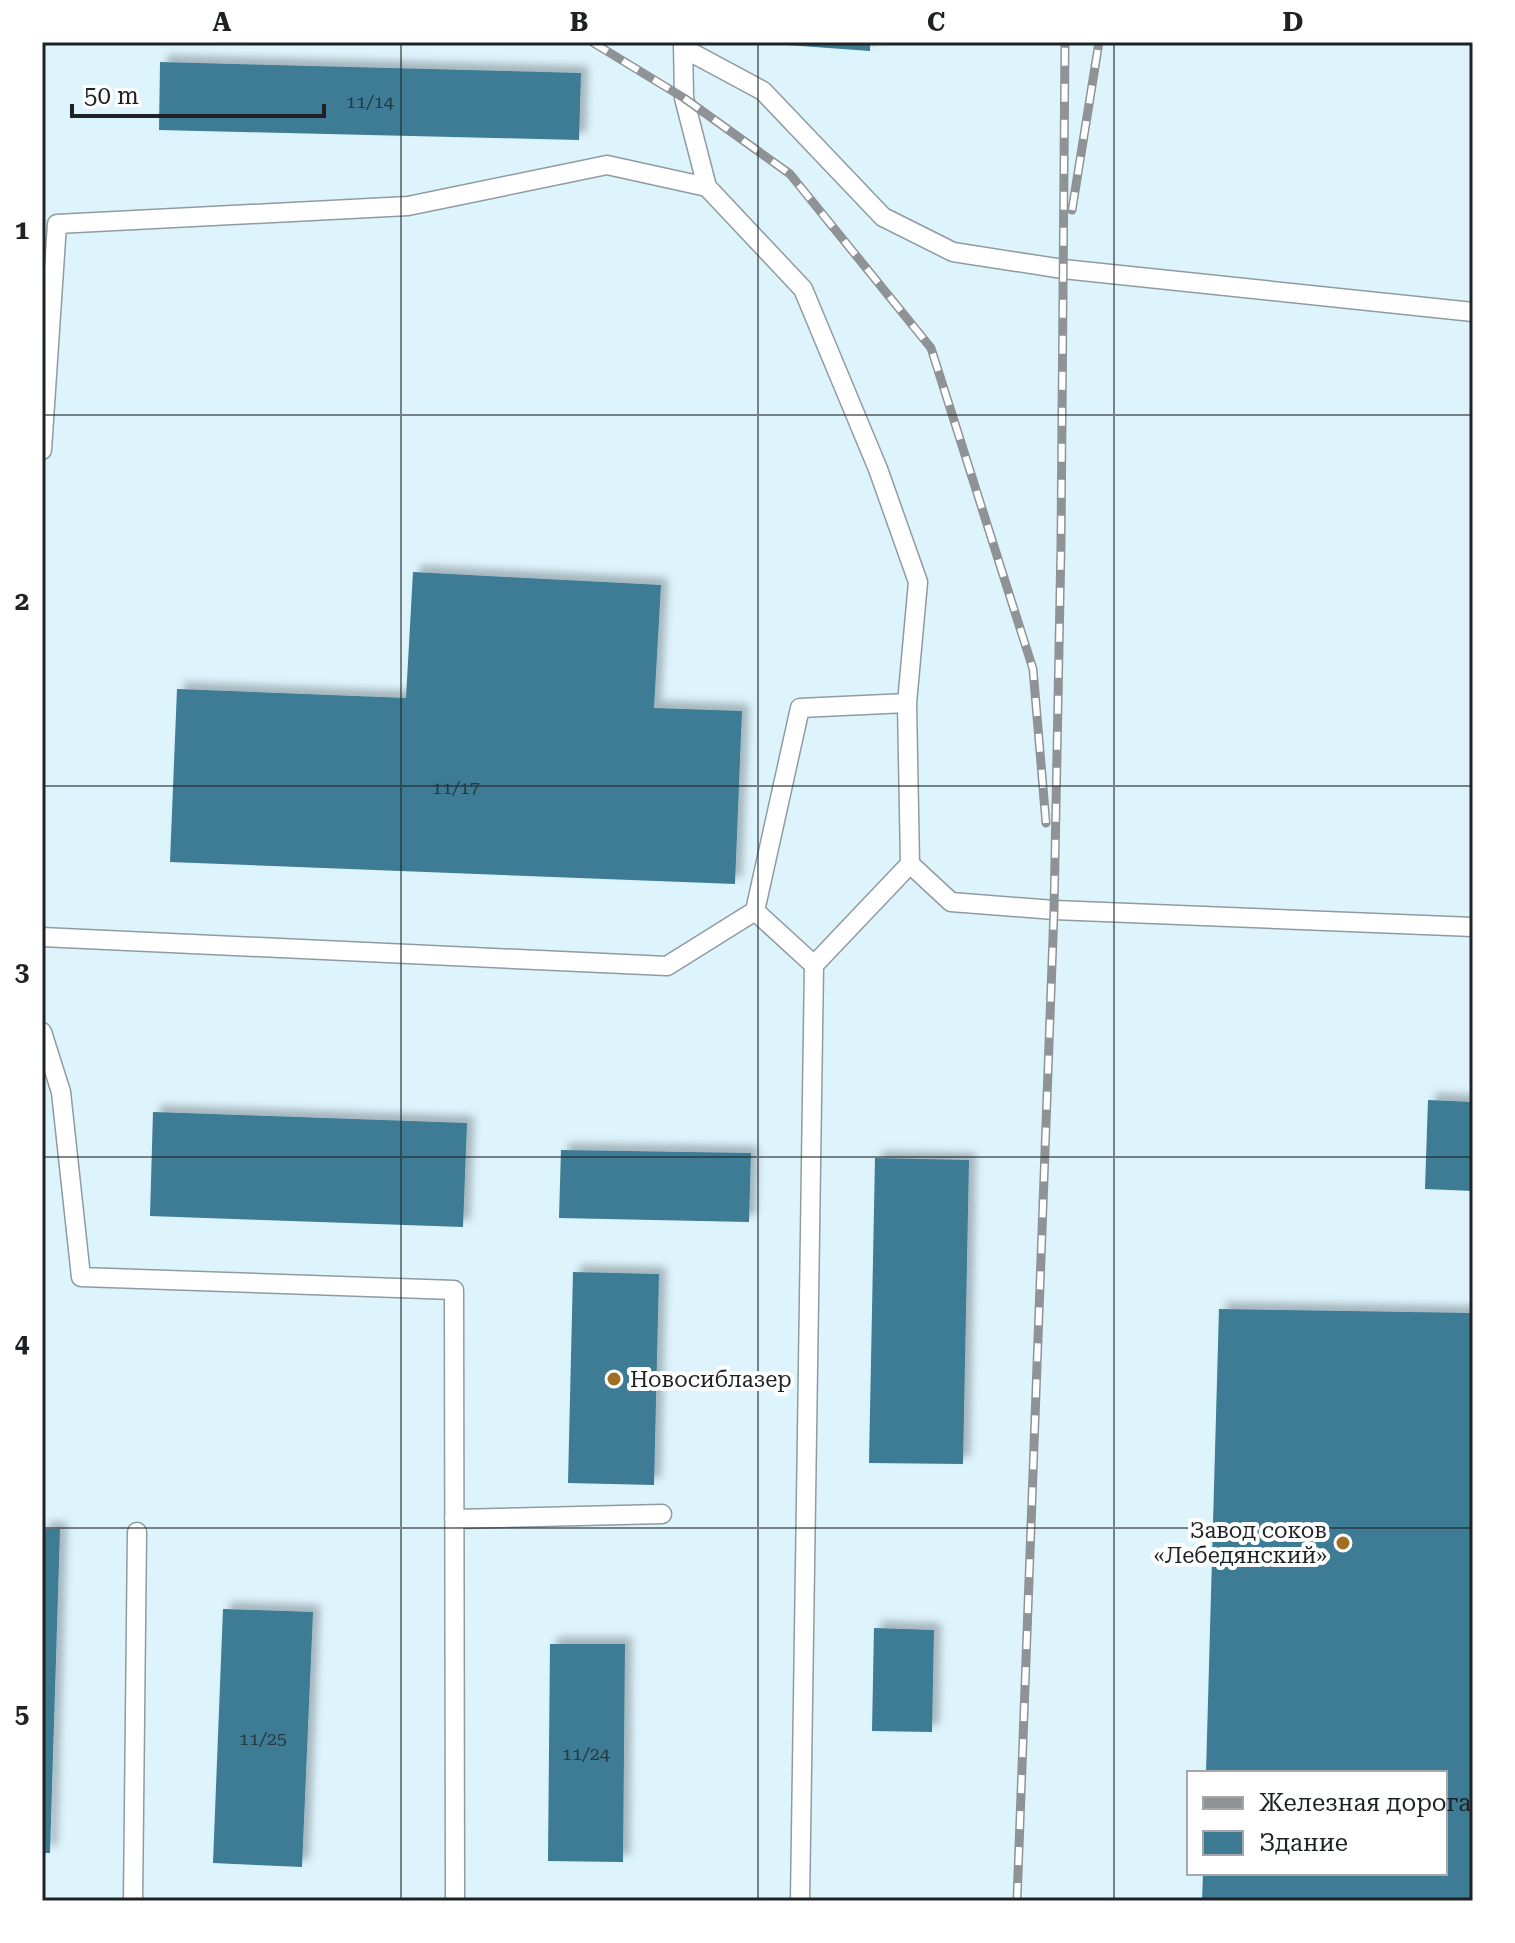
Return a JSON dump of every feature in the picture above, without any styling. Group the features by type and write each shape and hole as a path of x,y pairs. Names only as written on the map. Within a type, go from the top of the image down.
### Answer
{"lane":[{"path":"683,45 684,98 707,187 803,289 878,469 918,582 907,703 910,864 814,965 800,1901"},
{"path":"683,45 763,91 883,217 953,252 1063,269 1473,312"},
{"path":"42,450 57,224 408,206 607,165 707,187"},
{"path":"42,937 667,966 755,911 800,708 907,703"},
{"path":"910,864 951,902 1069,911 1473,927"},
{"path":"755,911 814,965"},
{"path":"42,1032 61,1092 81,1277 454,1290 455,1901"},
{"path":"454,1519 662,1514"},
{"path":"133,1901 137,1532"}],"shaded area":[{"path":"42,42 1473,42 1473,1901 42,1901"}],"building":[{"path":"787,42 870,42 870,51 787,45"},
{"path":"160,62 581,73 579,140 159,130"},
{"path":"413,572 661,585 654,708 742,711 735,884 170,862 177,689 406,698"},
{"path":"1428,1100 1473,1102 1473,1191 1425,1189"},
{"path":"153,1112 467,1123 463,1227 150,1216"},
{"path":"561,1150 751,1153 749,1222 559,1218"},
{"path":"875,1158 969,1160 963,1464 869,1463"},
{"name":"Новосиблазер","path":"573,1272 659,1274 654,1485 568,1483"},
{"name":"Завод соков «Лебедянский»","path":"1219,1309 1473,1313 1473,1901 1202,1901 1203,1875 1447,1875 1447,1771 1206,1771"},
{"path":"42,1529 60,1529 50,1853 42,1853"},
{"path":"223,1609 313,1612 302,1867 213,1863"},
{"path":"874,1628 934,1630 932,1732 872,1731"},
{"path":"550,1644 625,1644 623,1862 548,1861"}],"railway":[{"path":"592,42 684,98 790,174 931,348 1033,669 1046,823"},
{"path":"1017,1901 1054,910 1065,42"},
{"path":"1072,210 1099,42"}],"place":[{"name":"Новосиблазер","path":"614,1379"},
{"name":"Завод соков «Лебедянский»","path":"1343,1543"}]}
